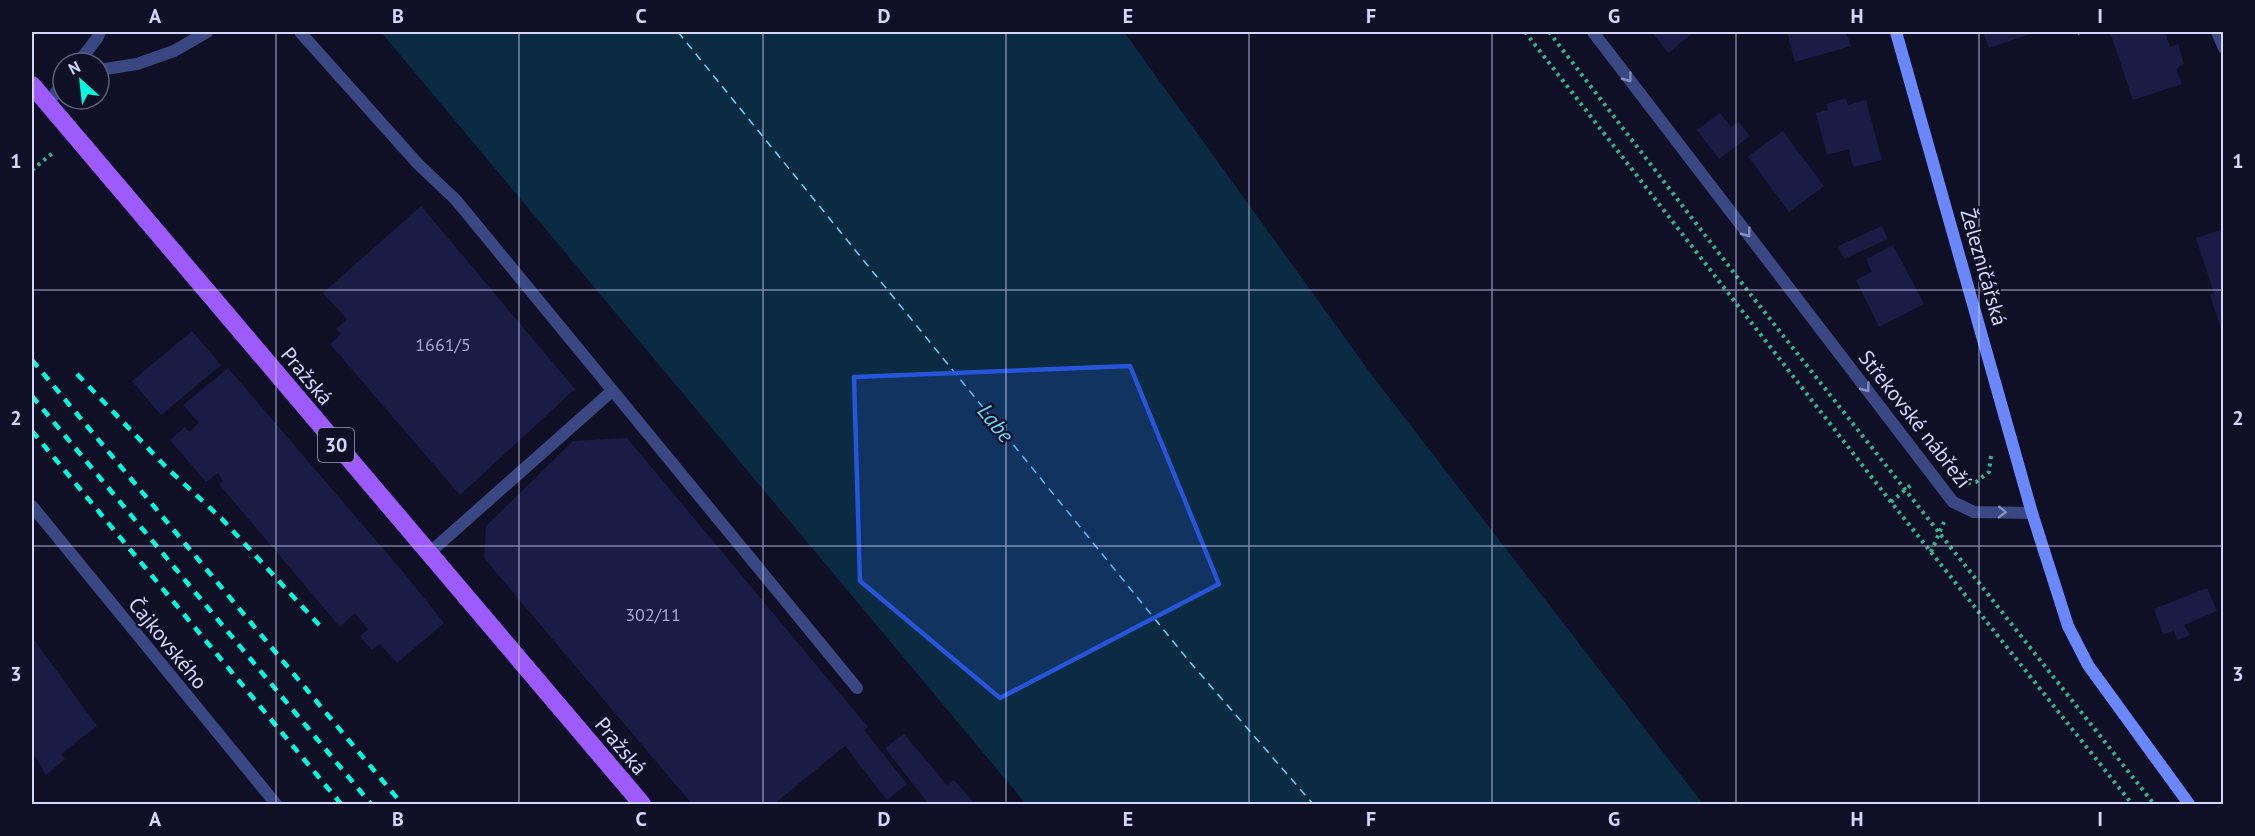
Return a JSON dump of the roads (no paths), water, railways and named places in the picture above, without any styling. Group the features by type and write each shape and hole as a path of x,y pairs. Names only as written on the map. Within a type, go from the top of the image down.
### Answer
{"main road":[{"name":"Železničářská","path":"1896,32 2032,513"},
{"name":"Pražská","path":"32,85 642,804"},
{"path":"2032,513 2068,626 2088,665 2189,804"}],"street":[{"path":"87,51 100,32"},
{"path":"111,68 137,64 174,51 207,32"},
{"path":"300,32 418,164 456,200 857,688"},
{"name":"Střekovské nábřeží","path":"1593,32 1953,502 1974,512 2032,513"},
{"path":"2217,32 2223,48"},
{"path":"47,104 51,99"},
{"path":"428,554 612,391"},
{"name":"Čajkovského","path":"32,506 276,804"}],"water":[{"name":"Labe","path":"381,32 1124,32 1374,378 1703,804 1026,804"}],"railway":[{"path":"32,360 402,804"},
{"path":"77,374 167,468 222,519 321,627"},
{"path":"32,396 371,804"},
{"path":"32,431 341,804"}]}
